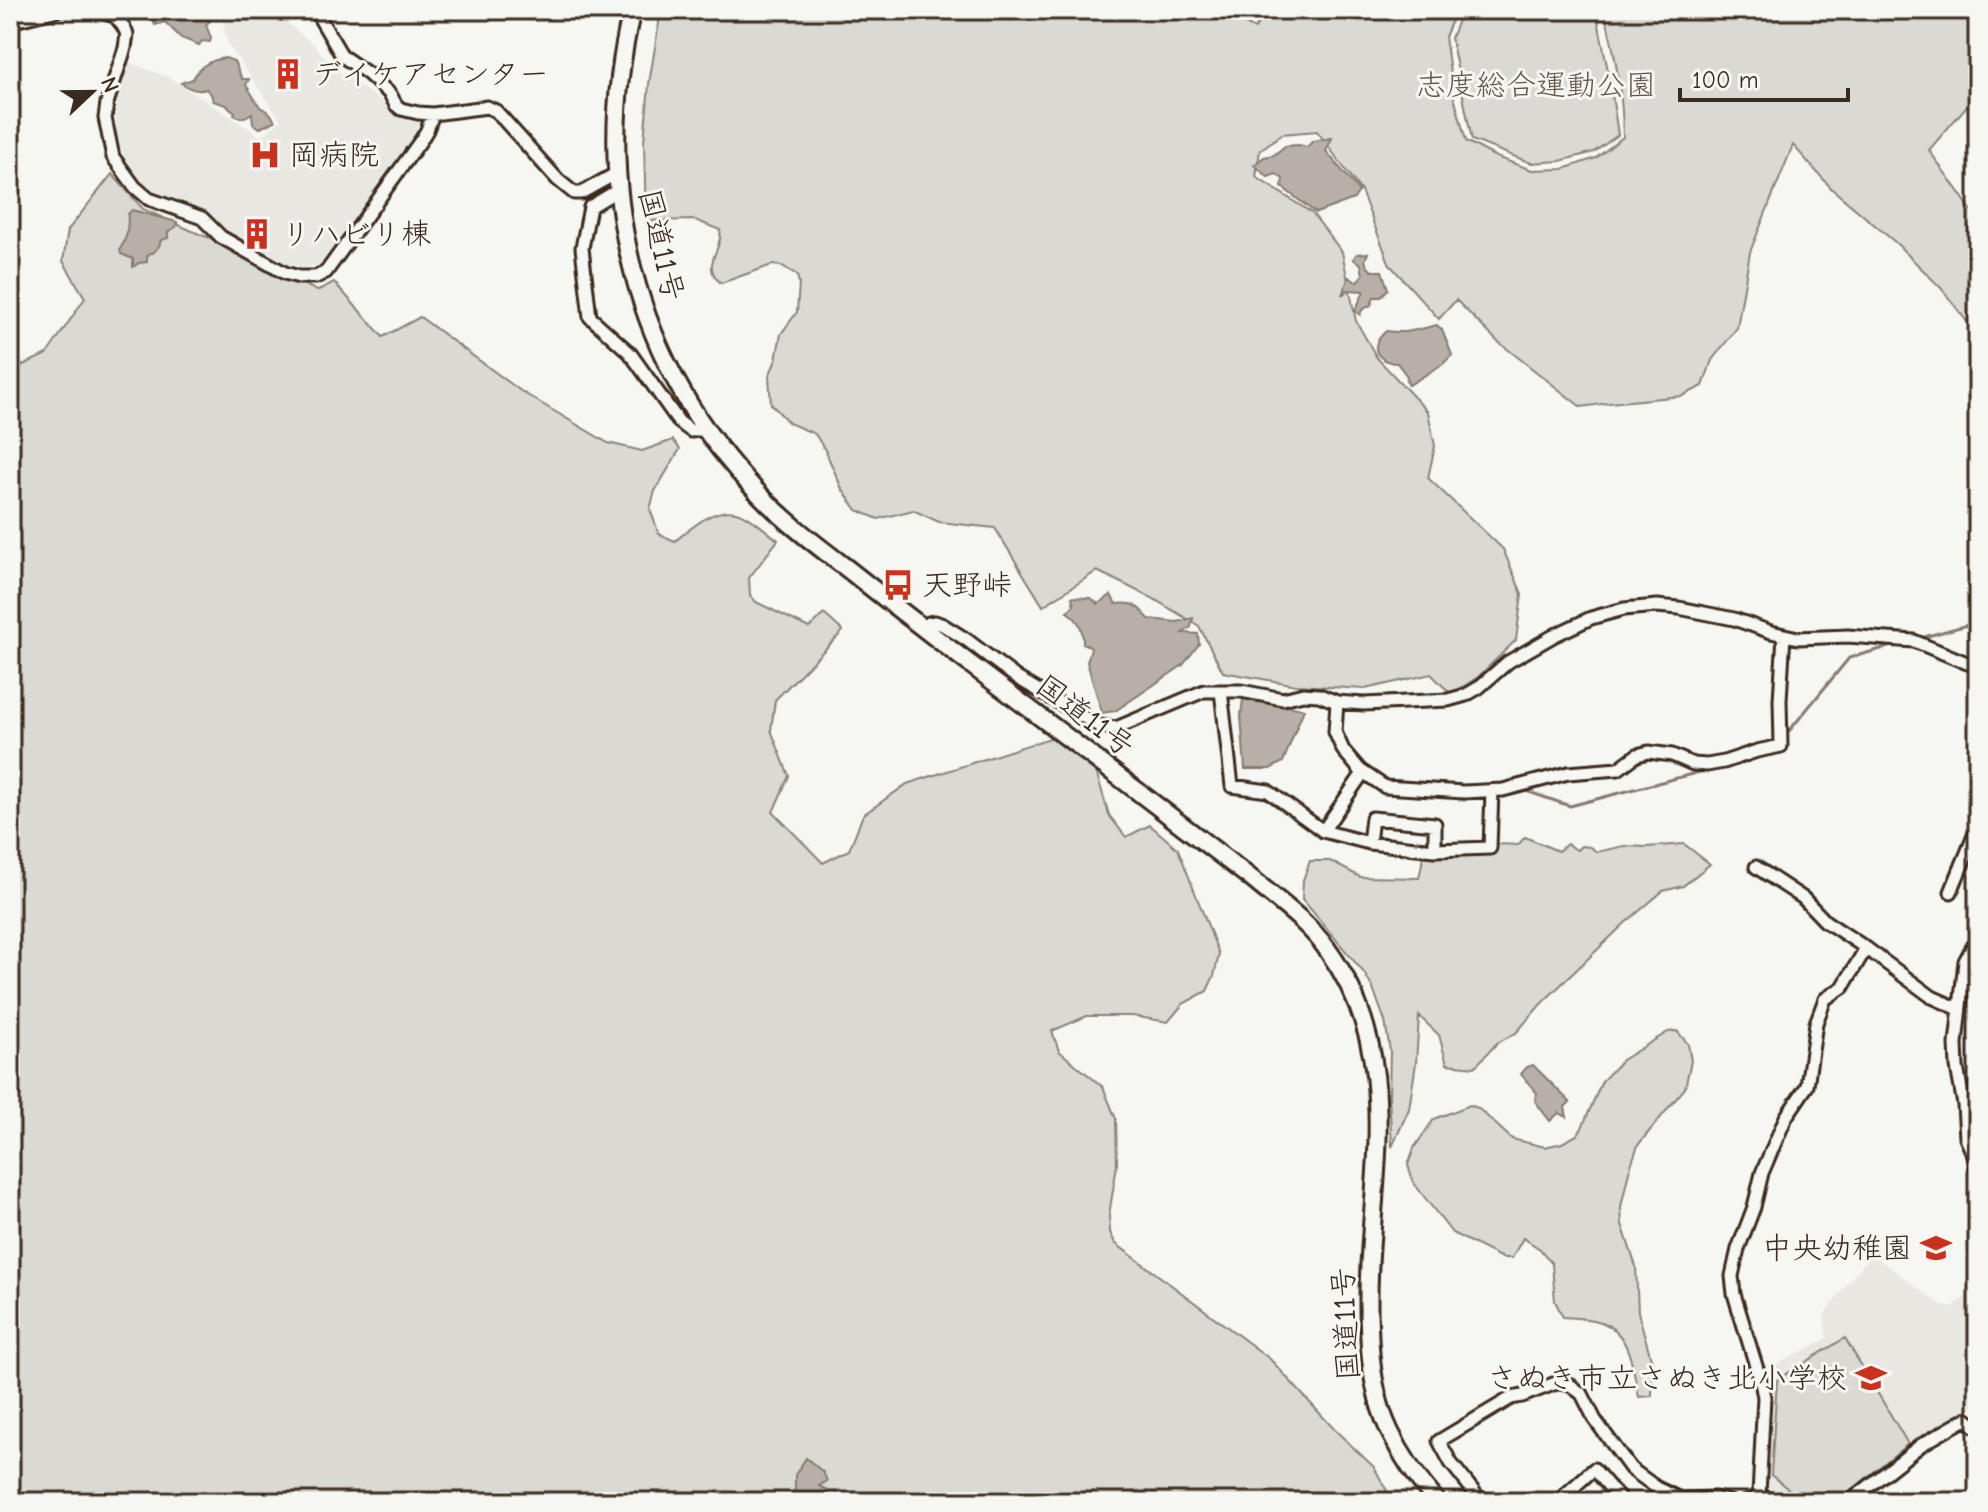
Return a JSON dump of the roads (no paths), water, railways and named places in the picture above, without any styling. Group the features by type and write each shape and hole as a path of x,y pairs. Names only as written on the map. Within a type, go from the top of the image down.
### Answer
{"highway":[{"name":"国道11号","path":"632,10 619,81 615,132 623,228 638,293 657,342 677,382 725,455 762,497 801,532 1301,920 1327,948 1346,978 1370,1037 1377,1078 1378,1119 1367,1300 1370,1361 1377,1396 1389,1430 1406,1460 1437,1502"}],"street":[{"path":"10,22 58,10"},
{"path":"91,10 115,16 127,34 105,118 113,157 125,175 149,199 202,218 221,237 285,273 316,277 326,272 421,140 433,114"},
{"path":"315,10 342,56 367,73 401,109 433,114 487,107 496,111 558,180 574,193 618,181"},
{"path":"618,181 590,207 582,248 590,317 630,353 679,422 691,431 706,429"},
{"path":"922,628 935,622 943,625 1017,678 1099,726 1116,728 1204,691 1241,691 1283,699 1303,694 1319,695 1337,702 1364,704 1448,700 1466,695 1508,662 1591,618 1624,609 1657,606 1734,619 1798,638 1848,636 1914,641 1967,663 1978,662"},
{"path":"1337,702 1335,732 1343,750 1363,773 1385,787 1464,792 1503,790 1568,773 1618,769 1637,755 1649,752 1707,765 1781,746 1784,635"},
{"path":"1221,691 1232,786 1268,791 1323,831 1369,843 1435,850 1490,848 1492,791"},
{"path":"1978,770 1975,777 1978,782"},
{"path":"1323,831 1363,773"},
{"path":"1369,843 1372,818 1435,824 1435,850"},
{"path":"1951,892 1978,826"},
{"path":"1756,867 1803,898 1825,921 1932,997 1959,1009"},
{"path":"1978,937 1965,961 1956,1044 1966,1138 1978,1173"},
{"path":"1746,1502 1753,1501 1759,1495 1764,1397 1734,1294 1732,1276 1762,1173 1786,1117 1807,1086 1816,1023 1825,999 1843,987 1866,948"},
{"path":"1482,1502 1451,1463 1439,1441 1511,1398 1556,1383 1569,1384 1582,1394 1595,1420 1631,1469 1657,1488 1680,1499 1715,1498 1730,1502"},
{"path":"1849,1502 1921,1445 1943,1432 1966,1419 1978,1428"},
{"path":"1557,1502 1594,1469 1619,1498 1617,1502"},
{"path":"1759,1495 1778,1502"}],"waterway":[{"path":"1917,639 1978,622"},
{"path":"1785,736 1849,658 1899,644"},
{"path":"1526,791 1570,806 1711,769"}],"place":[{"name":"デイケアセンター","path":"288,74"},
{"name":"岡病院","path":"265,155"},
{"name":"リハビリ棟","path":"257,234"},
{"name":"天野峠","path":"898,585"},
{"name":"中央幼稚園","path":"1936,1248"},
{"name":"さぬき市立さぬき北小学校","path":"1871,1378"}],"park label":[{"name":"志度総合運動公園","path":"1536,85"}]}
